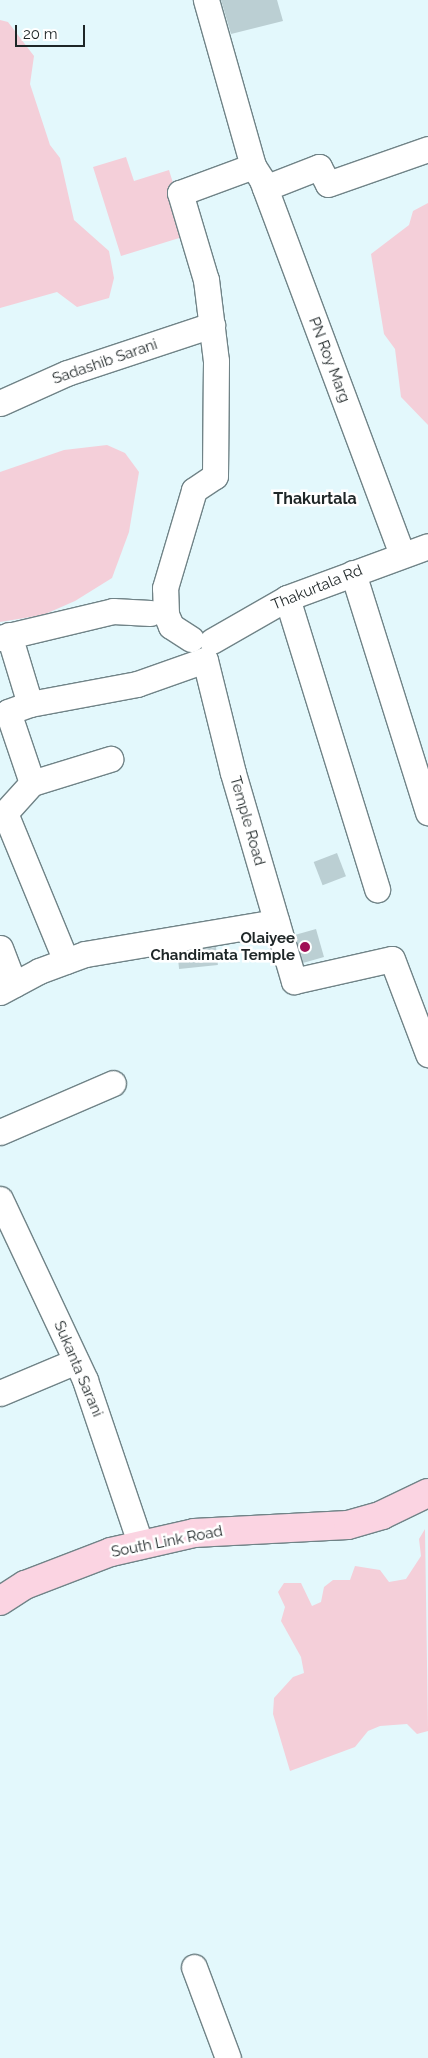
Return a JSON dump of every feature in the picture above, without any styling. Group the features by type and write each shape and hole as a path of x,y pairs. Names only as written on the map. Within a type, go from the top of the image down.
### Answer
{"street":[{"name":"PN Roy Marg","path":"206,0 253,166 265,188 402,555"},
{"path":"265,188 319,167 328,184 428,149"},
{"path":"162,614 194,490 215,476 216,361 212,325 206,280 180,193 253,166"},
{"name":"Sadashib Sarani","path":"0,403 67,373 212,325"},
{"name":"Thakurtala Rd","path":"32,783 8,712 30,704 137,684 287,598 428,546"},
{"path":"353,573 428,814"},
{"path":"287,598 377,889"},
{"path":"30,704 5,637 113,611 162,614 203,647"},
{"name":"Temple Road","path":"203,647 276,922 294,982 392,959 428,1054"},
{"path":"66,961 5,813 32,783 110,759"},
{"path":"0,948 7,988 66,961 126,944 276,922"},
{"path":"0,1132 113,1083"},
{"name":"Sukanta Sarani","path":"0,1199 76,1361 141,1544"},
{"path":"0,1393 76,1361"},
{"name":"South Link Road","path":"0,1601 72,1564 141,1544 235,1529 348,1525 382,1516 428,1493"},
{"path":"194,1967 228,2058"}],"shaded area":[{"path":"0,20 8,22 34,56 30,84 50,145 60,158 74,220 109,251 114,278 109,298 77,307 57,292 0,308"},
{"path":"126,157 134,181 169,170 189,235 121,256 93,167"},
{"path":"428,203 428,425 401,397 395,349 384,334 371,254 409,225 413,211"},
{"path":"107,445 125,453 139,472 129,532 112,578 75,601 43,615 0,622 0,472 64,450"},
{"path":"425,1529 428,1731 417,1734 407,1724 380,1726 368,1731 355,1747 290,1771 273,1714 274,1698 293,1677 304,1673 301,1657 281,1621 285,1607 278,1592 284,1583 301,1583 312,1606 321,1602 324,1587 333,1580 350,1580 355,1566 380,1570 389,1582 406,1579 421,1556 419,1539"}],"building":[{"path":"221,0 277,0 283,21 231,34"},
{"path":"337,853 346,876 323,885 314,862"},
{"path":"316,929 324,957 303,963 295,935"},
{"path":"216,947 218,965 179,969 177,951"}],"place":[{"name":"Olaiyee Chandimata Temple","path":"305,947"}],"district":[{"name":"Thakurtala","path":"315,499"}]}
